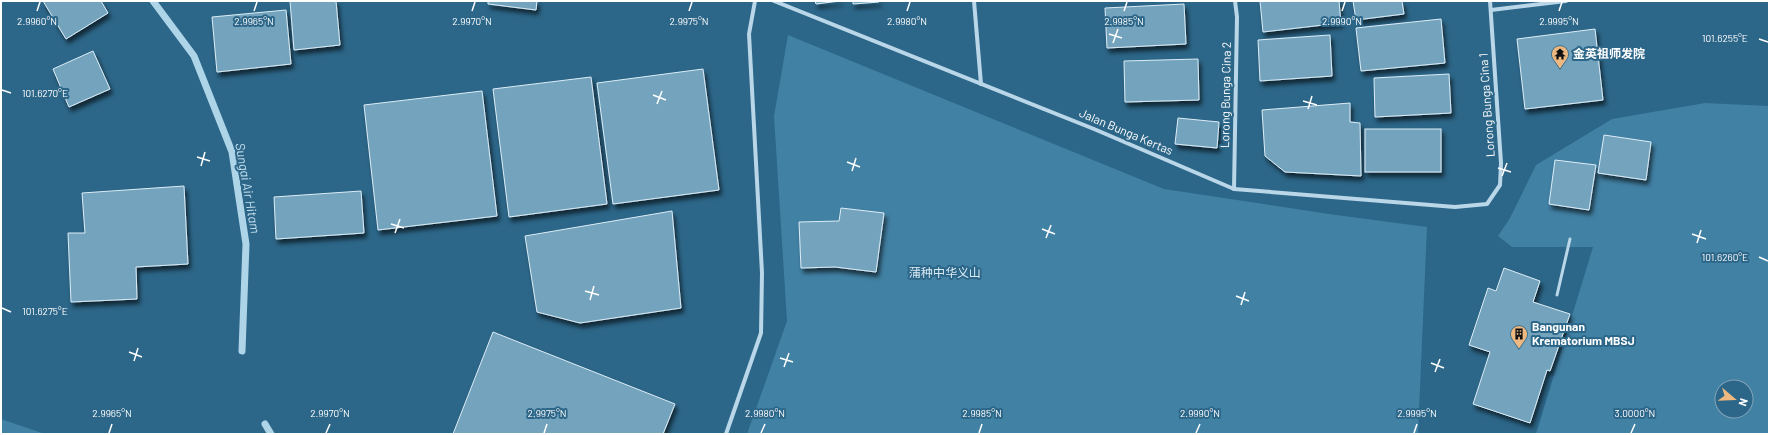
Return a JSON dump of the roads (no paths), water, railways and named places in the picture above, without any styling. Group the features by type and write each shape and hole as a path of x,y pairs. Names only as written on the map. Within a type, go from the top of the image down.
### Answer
{"street":[{"path":"726,434 761,333 762,273 749,34 755,1"},
{"name":"Jalan Bunga Kertas","path":"774,1 1094,129 1234,189 1416,205 1455,207 1487,204"},
{"path":"974,1 981,84"},
{"name":"Lorong Bunga Cina 2","path":"1234,189 1236,1"},
{"name":"Lorong Bunga Cina 1","path":"1487,204 1500,185 1501,170 1490,1"},
{"path":"1491,10 1566,1"}],"lane":[{"path":"1557,294 1570,239"}],"waterway":[{"name":"Sungai Air Hitam","path":"153,1 194,56 232,152 246,244 242,351"},
{"name":"Sungai Air Hitam","path":"265,424 271,434"}],"place":[{"name":"金英祖师发院","path":"1560,69"},
{"name":"Bangunan Krematorium MBSJ","path":"1519,349"}],"park label":[{"name":"蒲种中华义山","path":"945,273"}]}
